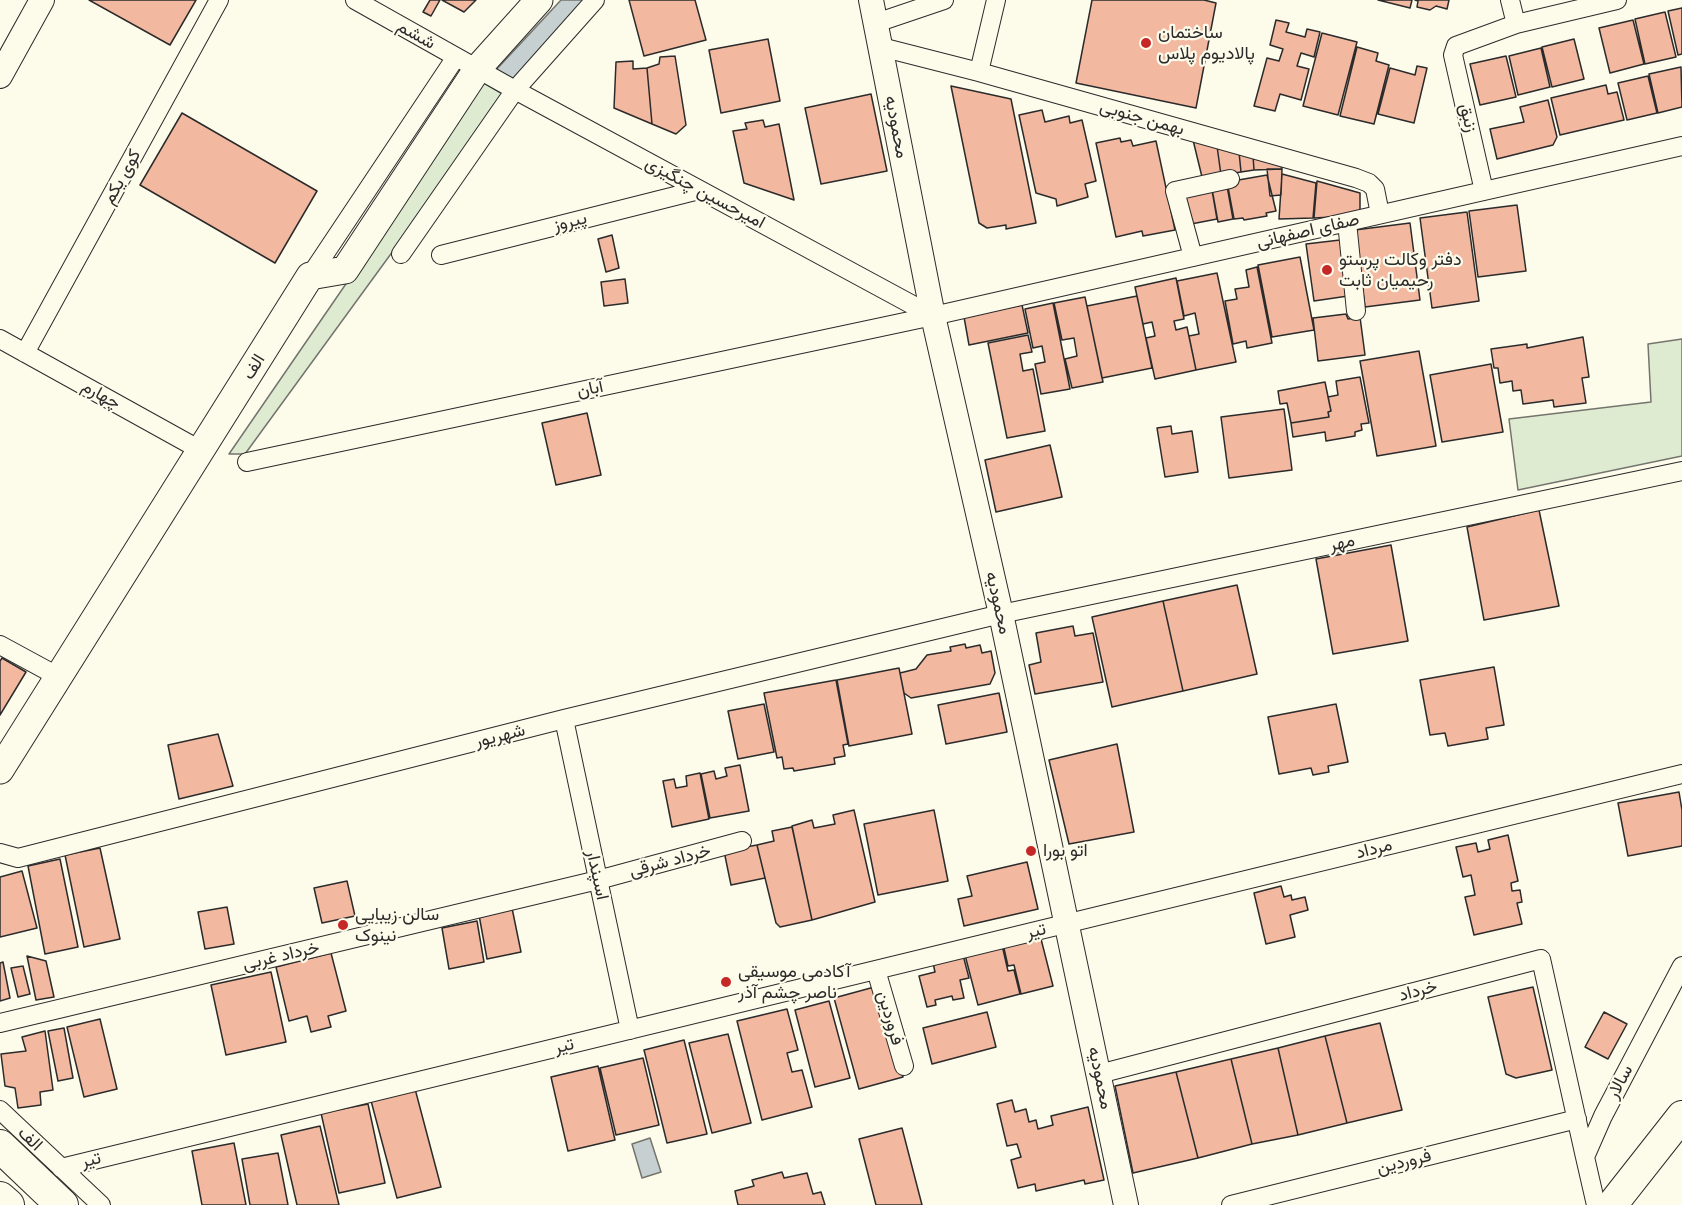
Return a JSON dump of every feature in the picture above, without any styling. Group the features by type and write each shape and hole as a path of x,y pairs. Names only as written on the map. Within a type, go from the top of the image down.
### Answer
{"highway":[{"path":"0,1146 62,1205"},
{"path":"0,1198 8,1205"}],"main road":[{"name":"الف","path":"0,770 310,276 345,270 467,63 539,0"},
{"path":"1612,1205 1682,1116"},
{"path":"1632,1205 1682,1141"}],"street":[{"path":"0,76 42,0"},
{"name":"کوی یکم","path":"25,353 219,0"},
{"name":"ششم","path":"355,0 467,63"},
{"path":"400,254 516,90 595,0"},
{"path":"874,12 944,0"},
{"path":"979,72 996,0"},
{"path":"1510,0 1516,24 1617,0"},
{"name":"محمودیه","path":"874,12 933,316 1001,614 1126,1205"},
{"name":"زنبق","path":"1484,191 1453,55 1456,46 1516,24"},
{"name":"بهمن جنوبی","path":"881,47 979,72 1368,183 1375,189 1380,214"},
{"name":"امیرحسین چنگیزی","path":"467,63 933,316"},
{"name":"صفای اصفهانی","path":"933,316 1682,146"},
{"path":"1193,257 1175,191 1230,179"},
{"name":"پیروز","path":"441,255 699,190"},
{"path":"1347,222 1356,311"},
{"name":"آبان","path":"247,462 933,316"},
{"name":"چهارم","path":"0,339 202,451"},
{"name":"مهر","path":"1001,614 1682,471"},
{"name":"شهریور","path":"0,853 18,858 564,719 1001,614"},
{"path":"0,645 58,677"},
{"name":"اسپندار","path":"564,719 630,1030"},
{"name":"مرداد","path":"1066,924 1682,774"},
{"name":"خرداد شرقی","path":"598,880 742,841"},
{"name":"خرداد غربی","path":"0,1023 598,880"},
{"name":"تیر","path":"61,1168 1066,924"},
{"name":"خرداد","path":"1099,1074 1541,958 1585,1157"},
{"name":"سالار","path":"1585,1157 1603,1116 1682,966"},
{"name":"فروردین","path":"876,970 904,1066"},
{"name":"الف","path":"0,1110 101,1205"},
{"name":"فروردین","path":"1231,1205 1577,1119"},
{"path":"1585,1157 1596,1205"}],"green space":[{"path":"484,83 506,96 245,454 229,454"},
{"path":"1682,339 1682,456 1518,490 1509,419 1651,402 1648,344"}],"shaded area":[{"path":"561,0 586,0 514,82 495,71"},
{"path":"650,1138 661,1172 642,1178 632,1144"}],"building":[{"path":"89,0 196,0 170,45"},
{"path":"430,0 440,0 431,16 423,12"},
{"path":"442,0 476,0 464,12"},
{"path":"629,0 695,0 706,40 644,56"},
{"name":"ساختمان پالادیوم پلاس","path":"1092,0 1204,0 1216,3 1196,108 1076,83"},
{"path":"1378,0 1412,0 1410,8"},
{"path":"1415,0 1449,0 1447,9 1436,6 1430,10 1417,7 1418,1"},
{"path":"1682,8 1682,54 1678,55 1668,11"},
{"path":"1665,12 1676,57 1645,64 1635,19"},
{"path":"1276,20 1289,23 1286,32 1305,37 1307,29 1320,32 1314,57 1301,53 1297,66 1309,69 1301,100 1280,94 1275,111 1254,106 1267,58 1279,61 1283,49 1270,45"},
{"path":"1633,20 1644,64 1610,73 1599,28"},
{"path":"1322,33 1357,42 1338,115 1303,106"},
{"path":"768,39 780,101 721,113 709,50"},
{"path":"1574,39 1584,79 1552,87 1542,47"},
{"path":"1357,47 1378,53 1376,61 1389,65 1374,124 1340,116"},
{"path":"1541,48 1550,87 1518,95 1509,56"},
{"path":"675,56 686,125 676,134 652,124 647,68 659,64 660,57"},
{"path":"1506,56 1516,97 1480,105 1470,64"},
{"path":"633,61 633,69 647,68 652,124 614,108 616,62"},
{"path":"1417,66 1427,68 1414,123 1378,114 1390,68 1415,75"},
{"path":"1681,67 1682,107 1658,113 1649,74"},
{"path":"1648,76 1657,113 1627,120 1618,83"},
{"path":"1606,85 1608,94 1617,92 1624,120 1560,135 1551,98"},
{"path":"951,86 1011,99 1036,223 1006,229 1006,225 987,228 979,223"},
{"path":"871,94 887,171 821,184 805,108"},
{"path":"1548,100 1557,137 1553,145 1497,159 1490,129 1524,122 1520,107"},
{"path":"1042,110 1045,122 1069,116 1070,123 1082,120 1096,181 1085,184 1088,197 1057,206 1056,199 1036,193 1019,115"},
{"path":"182,113 317,191 275,263 140,185"},
{"path":"763,120 765,127 779,124 794,200 744,183 733,131 747,129 745,123"},
{"path":"1120,138 1121,142 1131,140 1133,146 1156,141 1175,230 1143,236 1142,231 1116,237 1096,143"},
{"path":"1193,140 1217,146 1221,175 1202,177"},
{"path":"1217,146 1239,152 1241,172 1221,175"},
{"path":"1239,152 1253,156 1254,170 1241,172"},
{"path":"1253,156 1280,163 1282,169 1254,170"},
{"path":"1267,169 1282,169 1281,195 1270,196"},
{"path":"1282,174 1316,183 1313,218 1279,219"},
{"path":"1267,175 1276,211 1266,213 1267,216 1244,220 1243,218 1234,219 1227,182"},
{"path":"1317,181 1360,193 1360,210 1351,216 1314,218"},
{"path":"1227,186 1233,219 1218,222 1212,189"},
{"path":"1212,190 1217,219 1186,225 1180,196"},
{"path":"1517,205 1526,271 1478,277 1469,211"},
{"path":"1467,212 1479,301 1432,308 1420,218"},
{"path":"1410,223 1420,300 1365,307 1355,230"},
{"path":"612,235 619,268 606,272 598,239"},
{"name":"دفتر وکالت پرستو رحیمیان ثابت","path":"1340,240 1348,296 1314,301 1306,244"},
{"path":"1300,257 1314,330 1272,337 1258,265"},
{"path":"1257,267 1272,343 1247,348 1246,341 1233,344 1225,301 1237,299 1235,289 1249,287 1246,270"},
{"path":"1217,273 1236,362 1196,370 1189,336 1199,334 1195,313 1184,316 1177,281"},
{"path":"1176,278 1184,319 1174,321 1176,330 1187,327 1196,370 1155,379 1146,338 1155,336 1152,322 1143,324 1135,287"},
{"path":"625,279 628,303 604,306 601,282"},
{"path":"1137,296 1152,368 1102,378 1087,306"},
{"path":"1085,297 1103,382 1072,388 1065,359 1077,356 1074,338 1062,340 1054,303"},
{"path":"1053,303 1070,389 1041,394 1035,364 1045,362 1042,346 1033,348 1025,309"},
{"path":"1022,305 1028,333 969,345 964,317"},
{"path":"1346,314 1348,319 1360,317 1365,355 1318,361 1313,318"},
{"path":"1028,335 1032,352 1020,354 1023,371 1033,369 1045,431 1007,438 988,343"},
{"path":"1583,337 1589,377 1582,378 1586,403 1554,407 1553,400 1523,404 1521,390 1513,391 1512,381 1500,383 1498,368 1494,368 1491,349 1527,344 1527,348"},
{"path":"1419,351 1436,446 1377,456 1360,361"},
{"path":"1491,364 1503,432 1442,442 1430,375"},
{"path":"1360,377 1369,423 1361,424 1362,430 1355,432 1355,436 1326,441 1325,432 1293,437 1291,423 1329,417 1328,412 1331,411 1328,397 1338,395 1336,381"},
{"path":"1325,382 1331,411 1328,412 1329,417 1291,423 1287,403 1280,404 1278,391"},
{"path":"1284,409 1292,470 1229,478 1221,417"},
{"path":"587,413 601,475 556,485 542,423"},
{"path":"1171,426 1172,434 1192,431 1198,472 1165,477 1157,428"},
{"path":"1050,445 1062,497 996,512 985,460"},
{"path":"1539,510 1559,606 1484,620 1467,527"},
{"path":"1391,545 1408,641 1333,654 1316,559"},
{"path":"1237,585 1257,674 1183,691 1163,601"},
{"path":"1163,601 1183,691 1112,707 1092,617"},
{"path":"1073,626 1075,636 1093,633 1103,682 1035,694 1029,665 1041,662 1036,633"},
{"path":"965,644 966,648 980,645 982,653 991,651 995,673 990,684 911,698 904,693 900,673 916,669 927,655 951,651 950,647"},
{"path":"2,658 26,672 0,715 0,661"},
{"path":"1494,667 1504,725 1486,728 1488,739 1448,746 1445,733 1430,735 1420,680"},
{"path":"899,668 912,734 849,746 837,680"},
{"path":"836,680 848,744 843,745 845,756 834,758 835,764 794,771 793,768 784,769 782,757 777,758 764,693"},
{"path":"999,693 1007,732 946,744 938,705"},
{"path":"764,704 774,752 738,759 728,711"},
{"path":"1336,704 1348,762 1328,766 1329,772 1313,775 1311,768 1279,774 1268,717"},
{"path":"218,734 233,786 179,799 168,745"},
{"path":"1117,744 1134,832 1069,844 1049,760"},
{"path":"740,765 749,811 710,818 701,774 714,771 716,779 727,776 725,768"},
{"path":"700,773 709,819 672,827 663,781 674,779 676,788 687,786 686,776"},
{"path":"1679,792 1682,810 1682,846 1628,856 1618,803"},
{"path":"854,810 875,902 812,920 792,826 812,820 814,828 835,824 833,815"},
{"path":"934,810 948,881 878,895 864,824"},
{"path":"792,827 812,920 780,927 776,923 757,845 774,841 772,831"},
{"path":"1508,835 1518,881 1511,883 1512,891 1520,890 1522,902 1517,903 1522,924 1474,935 1465,897 1475,895 1471,875 1463,877 1456,847 1476,843 1478,852 1490,849 1488,840"},
{"path":"757,845 765,878 731,885 724,851"},
{"path":"100,848 120,939 84,947 65,855"},
{"path":"60,859 78,947 45,954 28,866"},
{"path":"1027,862 1038,909 964,926 958,899 972,896 967,876"},
{"path":"22,871 37,928 0,937 0,877"},
{"path":"347,881 355,916 322,923 314,888"},
{"path":"1281,886 1284,897 1291,895 1292,900 1305,897 1308,910 1290,915 1295,937 1266,944 1254,893"},
{"path":"227,907 234,944 205,949 198,912"},
{"path":"512,908 521,952 487,959 479,915"},
{"path":"477,921 484,962 449,969 442,928"},
{"path":"1040,935 1053,986 1021,994 1014,965 1008,966 1003,944"},
{"path":"1002,945 1008,971 1014,970 1020,994 978,1005 965,955"},
{"path":"331,953 346,1011 328,1016 331,1027 311,1032 307,1016 289,1021 276,967"},
{"path":"963,955 969,978 960,980 964,998 953,1000 952,996 935,1000 936,1005 927,1007 919,976 935,972 933,963"},
{"path":"27,956 46,961 54,997 36,1000"},
{"path":"3,962 10,998 0,1001 0,963"},
{"path":"23,966 30,994 18,997 11,968"},
{"path":"271,972 286,1042 226,1055 211,985"},
{"path":"878,986 903,1077 859,1089 834,998"},
{"path":"1533,987 1552,1070 1516,1078 1506,1074 1488,997"},
{"path":"829,1001 850,1078 815,1087 795,1010"},
{"path":"787,1009 798,1050 787,1053 792,1072 802,1070 812,1107 762,1120 737,1021"},
{"path":"987,1012 996,1047 932,1064 923,1028"},
{"path":"1604,1012 1627,1024 1608,1059 1585,1047"},
{"path":"100,1019 117,1089 84,1097 67,1027"},
{"path":"1380,1023 1402,1110 1347,1123 1325,1036"},
{"path":"64,1028 73,1078 58,1081 48,1031"},
{"path":"45,1031 53,1090 40,1092 41,1105 18,1108 15,1088 5,1086 1,1054 26,1051 22,1037"},
{"path":"728,1034 751,1123 712,1133 689,1043"},
{"path":"1325,1036 1347,1123 1298,1135 1278,1048"},
{"path":"684,1040 707,1134 667,1143 644,1050"},
{"path":"1278,1048 1298,1135 1252,1144 1231,1059"},
{"path":"643,1058 659,1125 616,1135 600,1068"},
{"path":"1231,1059 1252,1144 1198,1158 1176,1072"},
{"path":"598,1066 615,1140 568,1151 551,1077"},
{"path":"1176,1072 1198,1158 1133,1173 1115,1086"},
{"path":"414,1085 441,1187 397,1198 370,1097"},
{"path":"1012,1100 1015,1112 1026,1109 1029,1122 1036,1120 1038,1129 1053,1125 1051,1116 1088,1107 1104,1180 1085,1184 1084,1180 1036,1191 1035,1184 1018,1188 1011,1160 1021,1157 1017,1144 1007,1146 997,1104"},
{"path":"368,1104 385,1183 339,1193 321,1113"},
{"path":"320,1126 339,1205 297,1205 281,1135"},
{"path":"902,1128 922,1205 876,1205 859,1139"},
{"path":"234,1143 246,1205 202,1205 192,1151"},
{"path":"278,1153 288,1205 250,1205 242,1159"},
{"path":"782,1172 784,1178 807,1173 813,1194 821,1192 825,1205 738,1205 735,1191 754,1186 752,1180"}],"place":[{"name":"ساختمان پالادیوم پلاس","path":"1146,43"},
{"name":"دفتر وکالت پرستو رحیمیان ثابت","path":"1327,270"},
{"name":"اتو بورا","path":"1031,851"},
{"name":"سالن زیبایی نینوک","path":"343,925"},
{"name":"آکادمی موسیقی ناصر چشم آذر","path":"726,982"}]}
